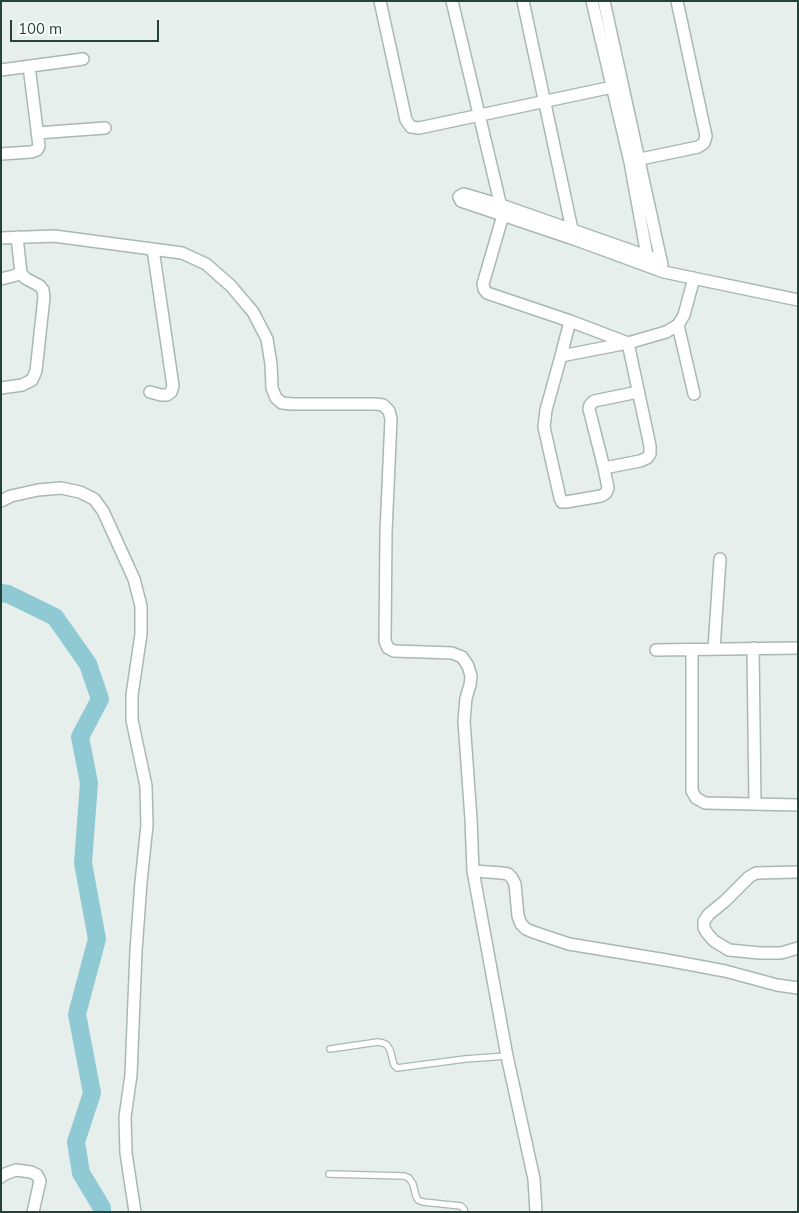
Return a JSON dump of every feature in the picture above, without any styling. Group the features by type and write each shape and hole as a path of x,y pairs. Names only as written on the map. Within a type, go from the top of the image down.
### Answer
{"street":[{"path":"380,1 406,120 411,127 419,128 480,116 617,86"},
{"path":"452,1 502,210 483,284 484,289 487,293 628,343"},
{"path":"523,1 573,234"},
{"path":"592,1 617,86 634,161 663,266"},
{"path":"604,1 617,86"},
{"path":"634,161 698,147 704,143 706,136 677,1"},
{"path":"1,70 83,59"},
{"path":"1,154 31,152 39,146 30,66"},
{"path":"38,134 106,128"},
{"path":"634,161 648,261"},
{"path":"502,210 694,278 798,300"},
{"path":"1,238 54,236 182,253 206,264 230,286 253,312 266,338 271,364 272,388 276,398 282,403 376,404 383,405 389,411 391,419 386,532 385,641 388,648 394,651 452,652 462,657 468,666 471,676 466,698 464,721 473,871 507,1056 534,1179 536,1212"},
{"path":"1,388 22,385 32,380 36,371 44,297 40,286 25,278 22,273 17,237"},
{"path":"150,392 167,395 171,392 173,386 153,249"},
{"path":"1,279 22,273"},
{"path":"561,356 628,343 666,332 678,325 684,315 694,278"},
{"path":"570,321 546,410 544,426 562,502 601,496 606,493 608,488 589,409 590,405 594,401 638,392"},
{"path":"678,325 694,394"},
{"path":"604,468 640,461 650,454 650,446 628,343"},
{"path":"1,501 11,496 38,490 61,488 80,492 94,499 103,511 134,579 141,606 141,634 132,695 132,720 146,786 147,824 136,951 131,1075 125,1117 126,1154 135,1212"},
{"path":"714,649 720,559"},
{"path":"753,648 755,804"},
{"path":"656,650 798,648"},
{"path":"692,650 692,790 696,798 705,803 798,805"},
{"path":"473,871 508,874 512,878 515,884 518,916 521,924 532,932 569,944 725,971 777,985 798,988"},
{"path":"798,872 756,873 749,877 709,914 704,921 704,928 714,941 729,950 781,953 798,948"},
{"path":"1,1177 16,1170 31,1172 37,1175 40,1180 33,1212"}],"lane":[{"path":"330,1049 378,1042 383,1043 390,1050 394,1065 397,1068 507,1056"},
{"path":"329,1174 404,1176 409,1178 418,1200 461,1206 465,1212"}],"waterway":[{"path":"1,593 8,594 55,617 88,664 100,699 80,737 89,783 83,863 97,939 77,1014 92,1093 76,1142 81,1173 102,1208 102,1212"}]}
